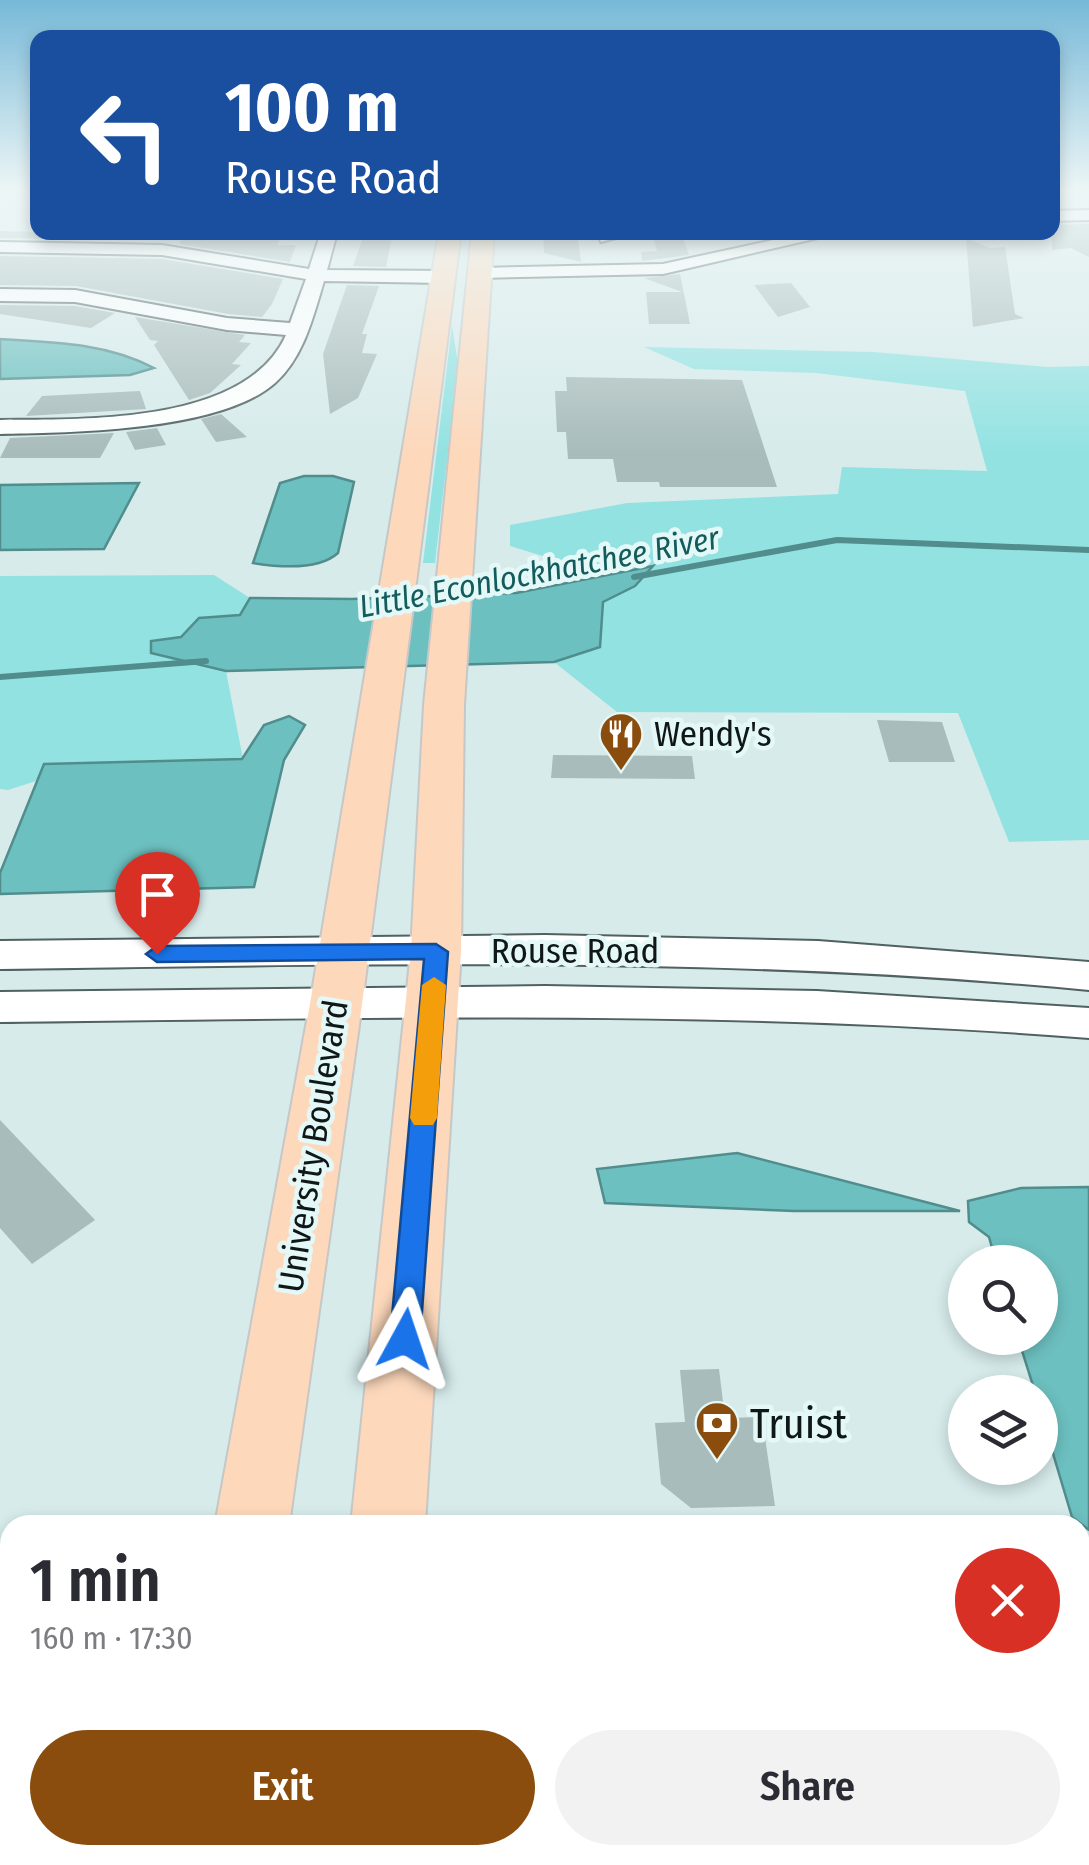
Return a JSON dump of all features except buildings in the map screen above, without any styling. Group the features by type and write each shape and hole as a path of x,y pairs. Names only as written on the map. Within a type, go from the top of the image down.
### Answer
{"main road":[{"name":"University Boulevard","path":"254,1515 340,978 444,279"},
{"path":"459,279 462,284 478,284"},
{"path":"389,1515 434,978 444,705 478,279"}],"street":[{"path":"0,427 116,423 207,406 270,377 285,360 315,279"},
{"path":"478,284 589,279"},
{"path":"0,295 75,296 226,324 296,330"},
{"name":"Rouse Road","path":"434,978 616,950 816,955 1089,976"},
{"name":"Rouse Road","path":"0,955 340,978 434,978 1089,1023"},
{"name":"Rouse Road","path":"0,1006 340,978"}],"shaded area":[{"path":"452,326 458,364 435,563 423,563"},
{"path":"0,339 99,349 154,368 130,375 0,379"},
{"path":"644,347 874,352 1048,367 1089,366 1089,840 1009,842 958,713 617,712 554,662 599,647 603,602 635,586 651,566 608,576 510,546 510,525 627,503 838,494 842,467 987,471 965,391 816,373 694,369"},
{"path":"304,476 333,476 354,482 338,553 309,565 253,563 280,483"},
{"path":"139,483 104,549 0,550 0,485"},
{"path":"653,566 635,586 603,602 600,647 554,662 226,671 151,653 151,641 181,637 199,618 240,615 250,598 516,593"},
{"path":"214,575 250,598 240,615 199,618 181,637 151,641 151,653 226,671 243,759 44,764 36,781 0,789 0,576"},
{"path":"289,716 305,725 284,760 254,887 0,894 0,873 44,764 242,759 264,725"},
{"path":"737,1153 960,1211 794,1211 605,1203 597,1169"},
{"path":"1089,1187 1089,1515 1071,1515 1058,1470 1058,1375 1030,1375 1023,1355 1058,1355 1058,1245 991,1245 989,1237 969,1222 968,1201 1021,1188"}],"waterway":[{"name":"Little Econlockhatchee River","path":"634,577 837,540 1089,550"},
{"name":"Little Econlockhatchee River","path":"0,677 206,661"}],"slow traffic":[{"path":"423,1118 434,985"}],"place":[{"name":"Wendy's","path":"621,772"},
{"name":"Truist","path":"717,1461"}],"route":[{"path":"157,954 436,952 405,1339"}]}
